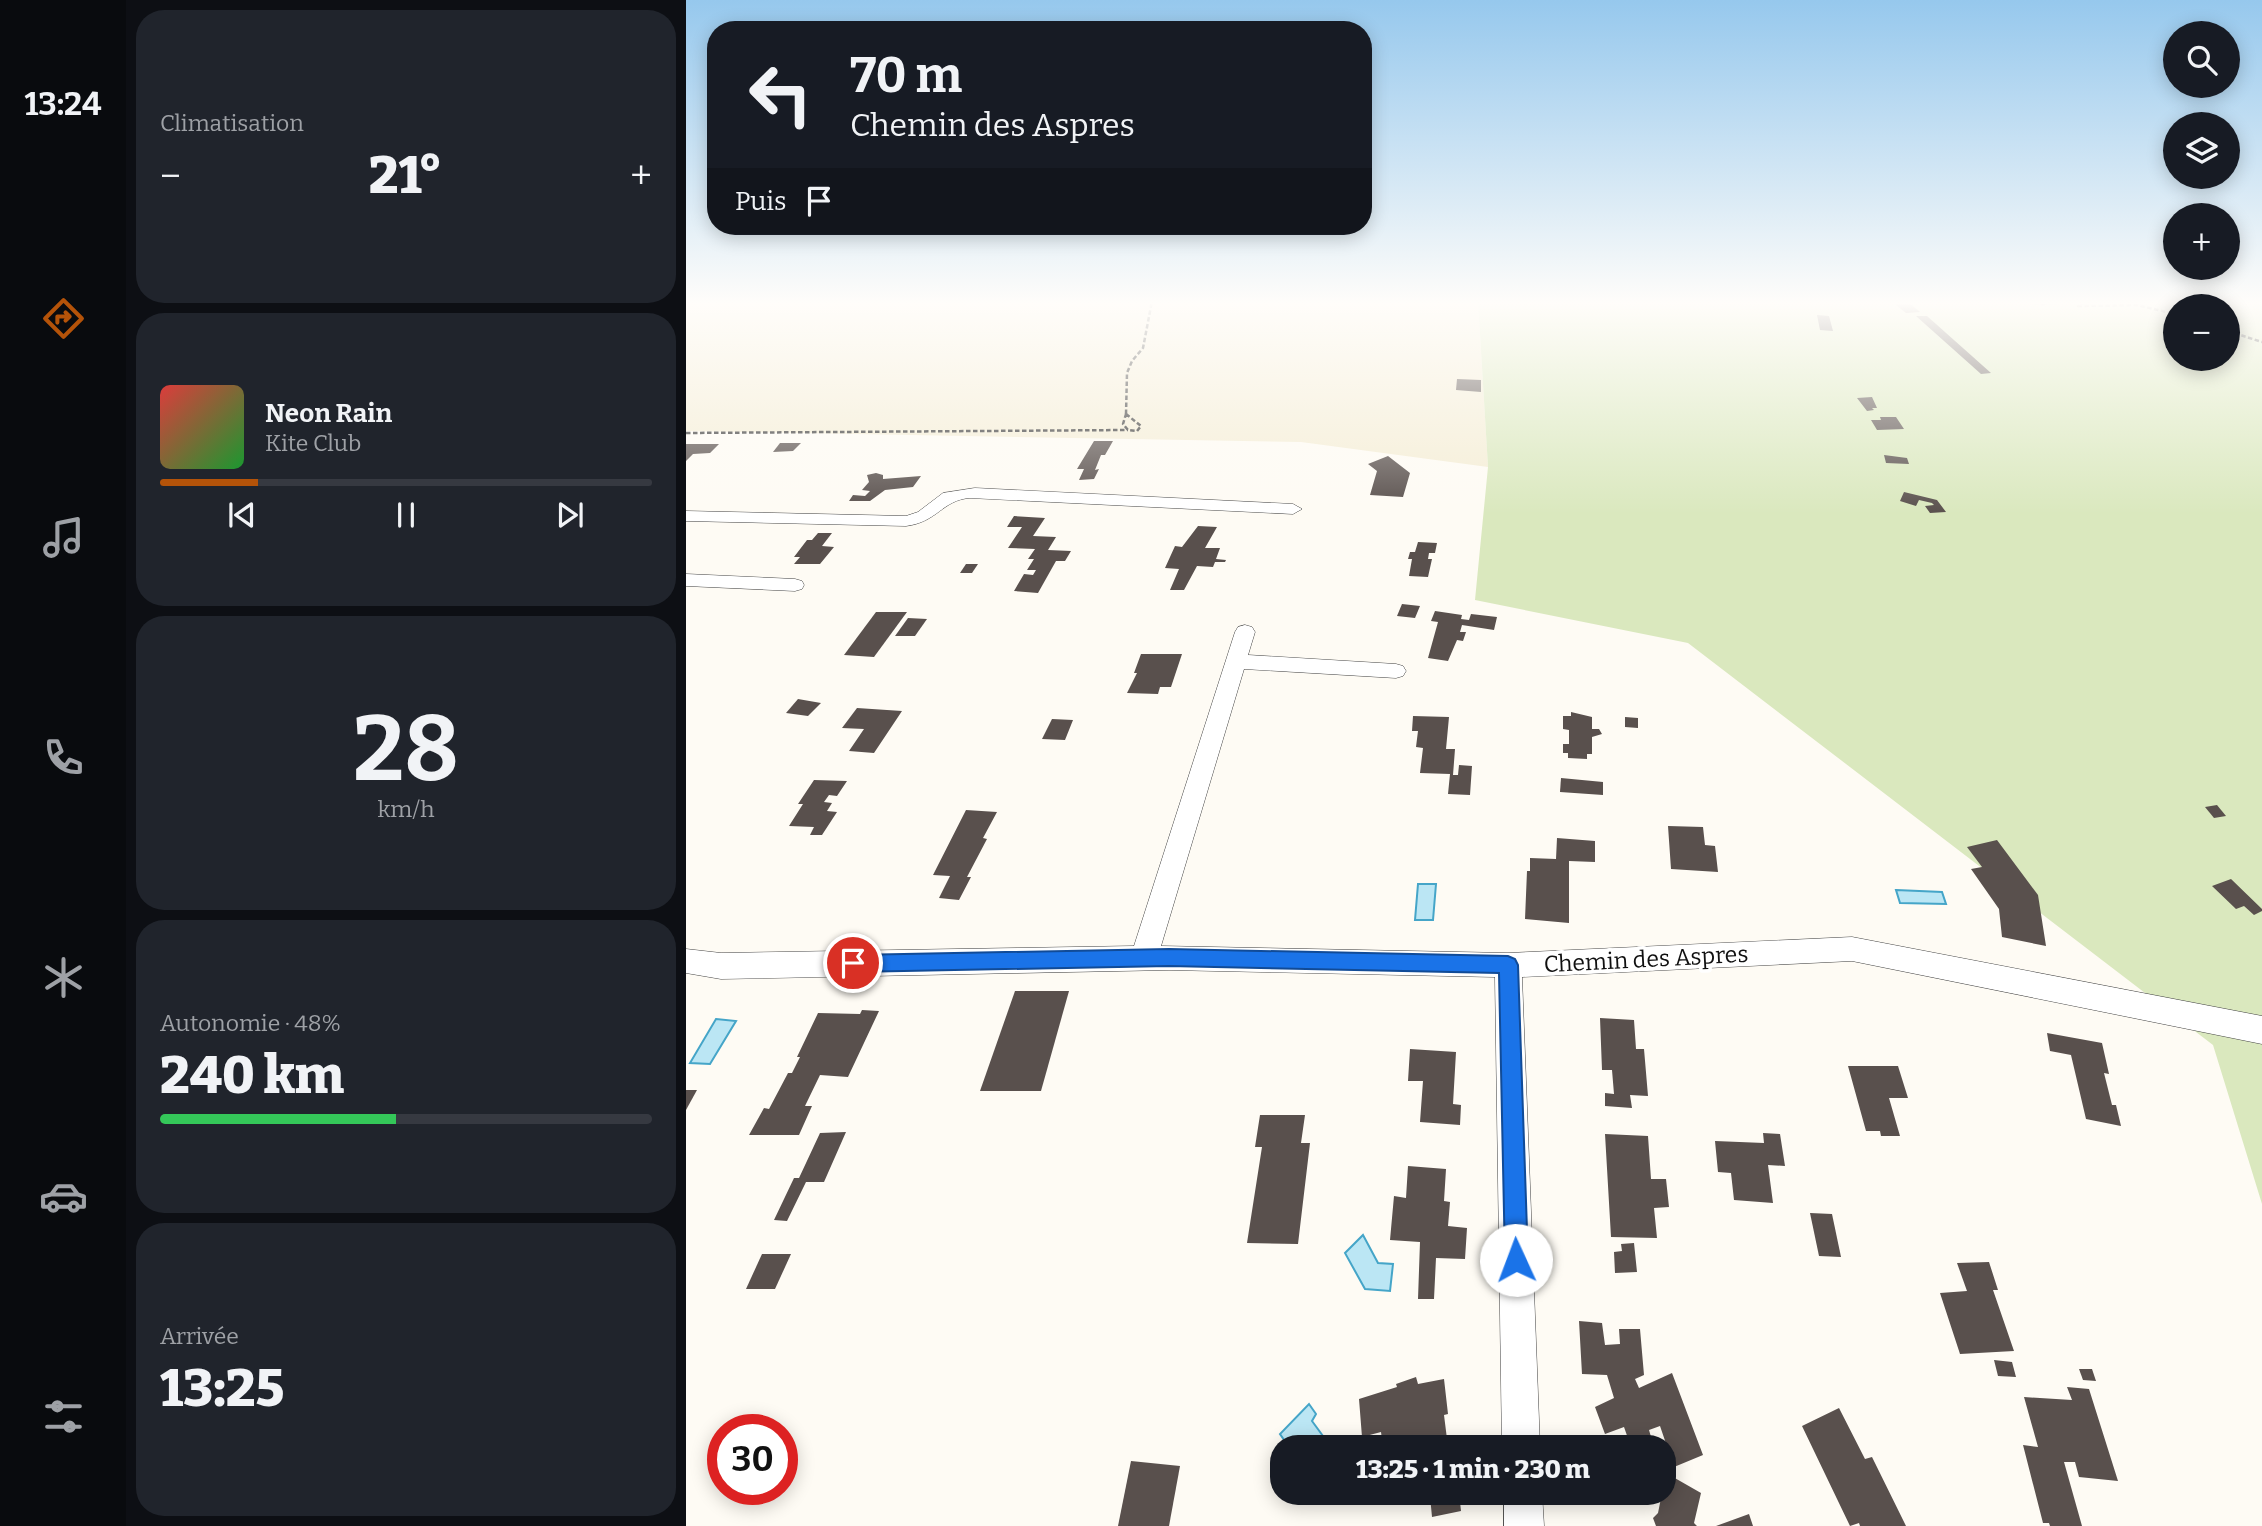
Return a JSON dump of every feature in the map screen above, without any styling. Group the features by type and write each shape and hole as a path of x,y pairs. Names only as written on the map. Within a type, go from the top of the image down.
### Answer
{"street":[{"path":"686,516 906,521 924,518 946,498 979,493 1293,509"},
{"path":"686,580 795,585"},
{"path":"1144,958 1245,632"},
{"path":"1236,661 1396,671"},
{"name":"Chemin des Aspres","path":"686,961 721,966 1144,958 1508,965 1852,949 2262,1030"},
{"path":"1508,965 1521,1435"},
{"path":"1523,1505 1524,1526"}],"path":[{"path":"1128,372 1123,424 1128,430"},
{"path":"686,433 1137,432 1141,426 1126,414"}],"shaded area":[{"path":"686,372 1482,372 1488,467 1301,442 686,431"}],"green space":[{"path":"1482,372 2262,372 2262,1204 2213,1045 1688,643 1475,600 1488,467"}],"water":[{"path":"1418,884 1436,884 1433,920 1415,920"},
{"path":"1896,890 1942,892 1946,904 1900,903"},
{"path":"716,1019 736,1021 710,1064 690,1063"},
{"path":"1363,1235 1378,1263 1393,1264 1390,1291 1365,1289 1345,1253"},
{"path":"1309,1404 1316,1414 1312,1421 1322,1435 1281,1435"}],"building":[{"path":"1457,379 1481,380 1481,392 1456,390"},
{"path":"1872,397 1877,408 1867,411 1857,398"},
{"path":"1880,417 1896,417 1904,429 1877,430 1871,420 1881,420"},
{"path":"1094,441 1113,441 1105,455 1101,455 1094,479 1079,480 1084,469 1077,469"},
{"path":"780,443 801,443 793,451 773,452"},
{"path":"686,444 719,444 710,453 693,454 686,461"},
{"path":"1884,455 1907,458 1909,464 1886,463"},
{"path":"1388,456 1410,473 1403,497 1370,495 1377,471 1368,464"},
{"path":"867,475 883,475 883,479 921,476 913,487 885,490 870,501 849,501 853,495 865,496 870,491 862,490 869,482"},
{"path":"1904,492 1937,500 1946,512 1930,513 1925,506 1934,505 1932,503 1919,500 1916,506 1900,501"},
{"path":"1014,516 1045,518 1033,536 1056,537 1048,550 1071,551 1065,561 1056,561 1038,593 1014,591 1024,574 1033,575 1036,570 1027,570 1034,559 1028,559 1035,549 1008,548 1022,527 1007,527"},
{"path":"1198,526 1217,527 1205,548 1220,548 1216,559 1226,560 1215,562 1213,567 1197,566 1184,590 1170,590 1179,569 1165,568 1175,546 1182,547"},
{"path":"818,533 832,533 822,546 834,547 820,564 794,564 800,557 794,557 807,540 812,540"},
{"path":"1418,542 1437,543 1435,553 1429,553 1428,559 1432,559 1428,577 1409,576 1412,559 1408,559 1410,552 1415,552"},
{"path":"966,564 978,564 972,573 960,573"},
{"path":"1402,604 1420,606 1415,618 1397,616"},
{"path":"1435,611 1462,615 1461,619 1469,620 1471,614 1497,617 1494,630 1462,625 1460,632 1466,632 1463,641 1457,640 1448,661 1428,658 1438,622 1431,621"},
{"path":"876,612 907,612 874,657 844,655"},
{"path":"908,618 927,619 915,636 895,636"},
{"path":"1141,654 1182,654 1171,687 1160,687 1158,694 1127,693 1137,673 1134,673"},
{"path":"798,699 821,703 808,716 786,713"},
{"path":"857,708 902,711 874,753 849,751 864,729 842,728"},
{"path":"1571,712 1592,717 1592,729 1599,729 1602,734 1592,737 1592,754 1587,754 1587,759 1568,758 1568,753 1563,753 1563,744 1569,744 1569,730 1563,729 1563,716 1571,716"},
{"path":"1413,716 1449,717 1446,749 1455,749 1453,775 1458,775 1459,765 1472,766 1470,795 1448,794 1450,774 1420,773 1423,748 1416,747 1418,731 1412,731"},
{"path":"1625,717 1638,718 1638,728 1625,727"},
{"path":"1052,719 1073,720 1065,740 1042,739"},
{"path":"1561,778 1603,782 1603,795 1560,792"},
{"path":"814,780 847,781 837,796 829,795 824,802 832,803 827,811 837,812 822,835 810,835 814,827 789,826 803,804 798,804"},
{"path":"2217,805 2226,816 2214,818 2205,807"},
{"path":"966,810 997,812 983,838 987,839 967,877 971,877 959,900 939,898 950,876 933,875"},
{"path":"1668,826 1703,827 1705,845 1715,846 1718,872 1671,869"},
{"path":"1557,838 1595,841 1595,862 1569,861 1569,923 1525,919 1530,858 1556,859"},
{"path":"1997,840 2038,895 2046,946 2002,937 1999,909 1971,869 1982,867 1967,847"},
{"path":"2231,879 2262,911 2254,915 2244,906 2236,909 2212,886"},
{"path":"1015,991 1069,991 1041,1091 980,1091"},
{"path":"862,1010 879,1011 848,1077 820,1075 805,1106 812,1106 799,1135 749,1135 764,1108 769,1109 788,1073 792,1073 818,1013 860,1014"},
{"path":"1600,1018 1634,1020 1636,1049 1644,1049 1648,1096 1630,1095 1632,1108 1605,1106 1605,1093 1614,1094 1612,1070 1602,1070"},
{"path":"2047,1033 2102,1043 2109,1074 2104,1073 2112,1105 2116,1105 2121,1126 2086,1119 2071,1055 2050,1051"},
{"path":"1410,1049 1456,1052 1453,1104 1461,1105 1460,1125 1420,1122 1423,1081 1408,1081"},
{"path":"1848,1066 1898,1066 1908,1098 1889,1098 1900,1136 1881,1136 1880,1131 1866,1131"},
{"path":"686,1090 697,1090 686,1110"},
{"path":"1260,1115 1305,1115 1301,1143 1310,1143 1298,1244 1247,1243 1262,1147 1255,1147"},
{"path":"846,1132 824,1182 806,1182 787,1221 774,1220 794,1178 799,1178 820,1133"},
{"path":"1763,1133 1780,1134 1785,1166 1768,1165 1773,1203 1734,1200 1731,1173 1718,1172 1715,1141 1764,1143"},
{"path":"1605,1134 1648,1136 1651,1179 1666,1179 1669,1207 1654,1208 1657,1238 1611,1237"},
{"path":"1408,1166 1446,1169 1444,1201 1450,1202 1448,1226 1467,1228 1465,1259 1436,1258 1434,1299 1418,1299 1420,1242 1390,1240 1394,1196 1406,1198"},
{"path":"1810,1213 1832,1214 1841,1257 1819,1256"},
{"path":"1634,1243 1637,1272 1615,1273 1614,1252 1622,1251 1621,1244"},
{"path":"762,1254 791,1254 775,1289 746,1289"},
{"path":"1989,1262 1998,1290 1993,1290 2014,1351 1960,1354 1940,1293 1967,1291 1957,1263"},
{"path":"1579,1321 1602,1323 1605,1345 1620,1344 1619,1329 1640,1329 1644,1375 1635,1379 1639,1388 1672,1373 1703,1455 1676,1466 1676,1435 1663,1435 1660,1426 1649,1430 1650,1435 1627,1435 1624,1427 1605,1434 1595,1407 1614,1398 1607,1375 1582,1374"},
{"path":"1994,1360 2012,1362 2016,1377 1998,1376"},
{"path":"2079,1369 2092,1369 2096,1381 2083,1380"},
{"path":"1416,1377 1418,1384 1444,1379 1448,1414 1444,1415 1446,1435 1381,1435 1381,1432 1362,1435 1359,1399 1397,1387 1396,1384"},
{"path":"2067,1387 2089,1389 2118,1481 2079,1477 2075,1462 2064,1462 2082,1526 2050,1526 2049,1523 2043,1523 2023,1445 2038,1447 2024,1397 2072,1400"},
{"path":"1839,1408 1865,1459 1872,1457 1906,1526 1860,1526 1859,1523 1850,1526 1802,1426"},
{"path":"1131,1461 1180,1466 1169,1526 1118,1526"},
{"path":"1676,1479 1701,1493 1694,1523 1697,1526 1656,1526 1653,1518 1658,1513 1660,1505 1676,1505"},
{"path":"1431,1505 1460,1505 1461,1511 1432,1517"},
{"path":"1749,1514 1753,1526 1716,1526"}],"route":[{"path":"853,963 1169,958 1508,965 1516,1260"}]}
